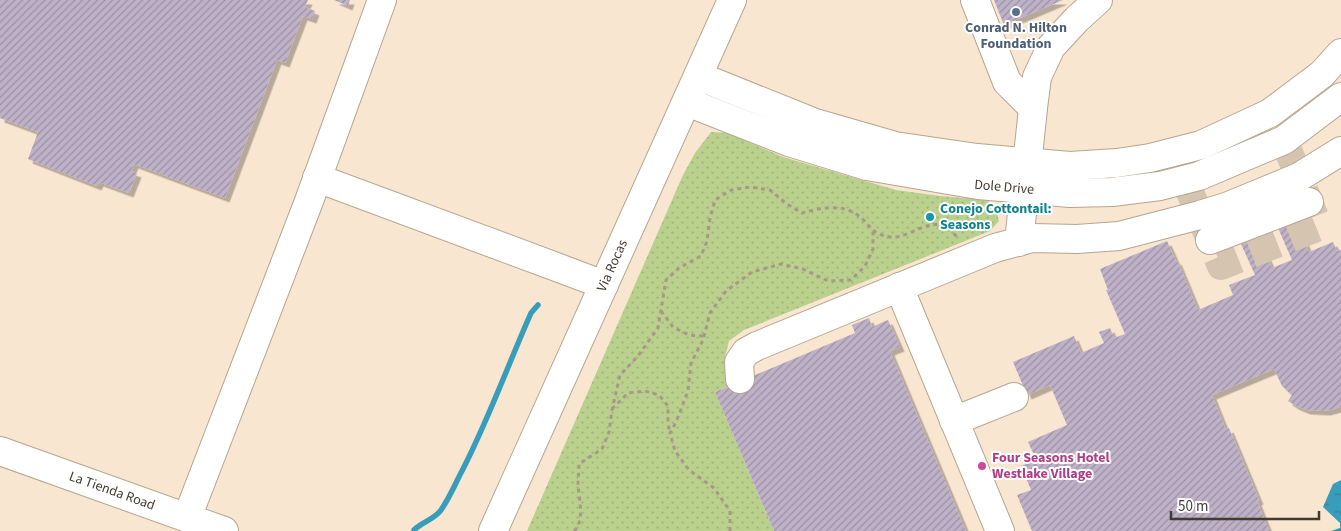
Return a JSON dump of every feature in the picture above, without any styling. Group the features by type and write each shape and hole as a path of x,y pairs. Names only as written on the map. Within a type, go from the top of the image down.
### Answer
{"street":[{"path":"187,518 317,178 382,0"},
{"name":"Via Rocas","path":"493,531 732,0"},
{"path":"975,0 1007,82 1033,108"},
{"path":"1019,242 1038,77 1051,47 1098,0"},
{"name":"Dole Drive","path":"698,76 815,123 895,146 977,158 1070,166 1117,163 1150,158 1201,145 1270,113 1322,74 1341,53"},
{"name":"Dole Drive","path":"687,102 789,142 867,166 978,185 1070,193 1112,192 1160,186 1199,176 1284,140 1341,97"},
{"path":"740,379 739,362 746,352 757,346 995,248 1032,238 1076,239 1119,236 1200,215 1226,207 1299,177 1341,151"},
{"path":"317,178 604,286"},
{"path":"1210,240 1309,202"},
{"path":"899,287 1000,531"},
{"path":"954,421 1014,397"},
{"name":"La Tienda Road","path":"0,451 224,531"}],"path":[{"path":"574,531 581,511 578,482 579,464 602,449 609,432 620,375 638,356 658,328 666,280 679,268 701,256 707,241 715,200 731,190 750,187 770,190 802,213 822,208 843,209 858,215 873,232 891,238 914,232 931,224 946,225 961,242 968,259"},
{"path":"661,310 673,327 690,335 704,336"},
{"path":"612,410 628,393 645,391 659,394 668,406 670,433"}],"green space":[{"path":"711,132 728,133 783,157 896,190 987,200 995,207 999,221 990,231 744,330 729,341 725,357 735,383 715,392 774,531 527,531 683,175 695,153"}],"water":[{"path":"1341,480 1341,531 1331,531 1340,528 1340,523 1323,507 1333,484"}],"building":[{"path":"0,0 308,0 305,7 315,11 312,19 303,16 285,63 277,60 225,198 134,164 131,171 137,173 129,193 99,182 97,186 28,159 38,132 0,118"},
{"path":"334,0 350,0 348,6"},
{"name":"Conrad N. Hilton Foundation","path":"994,0 1063,0 1004,25"},
{"path":"1296,221 1309,252 1333,242 1337,251 1341,250 1341,407 1326,411 1306,410 1296,406 1288,401 1292,395 1282,386 1274,369 1212,395 1226,430 1229,428 1259,500 1257,501 1269,531 1032,531 1017,495 1031,490 1021,466 1036,459 1028,442 1067,425 1050,385 1027,395 1013,362 1074,336 1081,353 1104,343 1099,332 1110,328 1114,338 1125,334 1106,290 1108,290 1100,269 1167,241 1198,310 1233,295 1229,285 1255,275 1241,244 1258,236 1272,268 1292,260 1278,228"},
{"path":"869,318 872,327 888,320 900,347 890,351 966,531 774,531 715,392 855,333 852,325"}],"waterway":[{"path":"414,530 438,513 447,500 481,430 531,313 538,305"}],"tunnel":[{"path":"1185,180 1221,266 1319,227 1284,140"}],"place":[{"name":"Conrad N. Hilton Foundation","path":"1016,12"},
{"name":"Conejo Cottontail: Seasons","path":"930,217"},
{"name":"Four Seasons Hotel Westlake Village","path":"982,466"}]}
